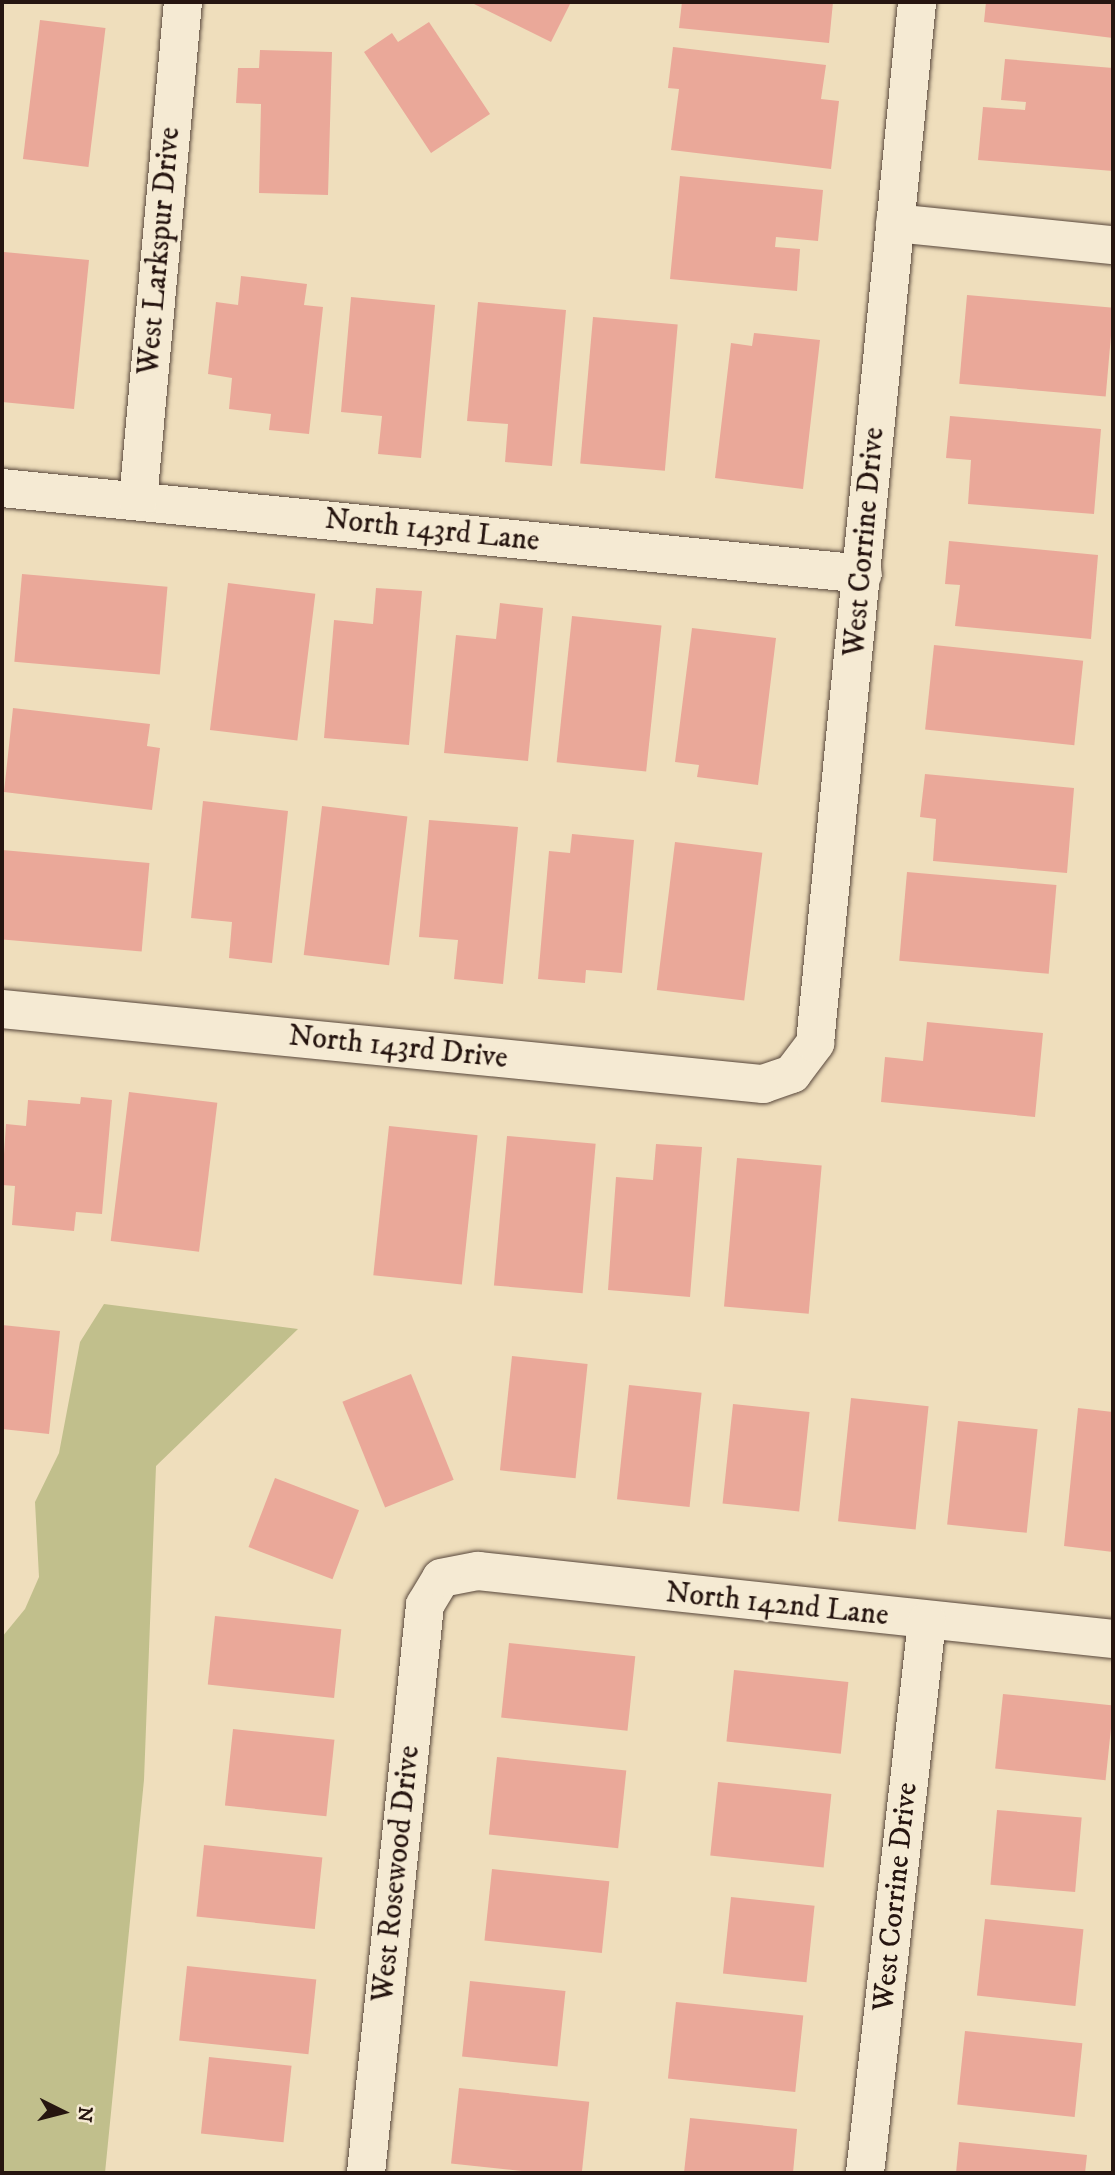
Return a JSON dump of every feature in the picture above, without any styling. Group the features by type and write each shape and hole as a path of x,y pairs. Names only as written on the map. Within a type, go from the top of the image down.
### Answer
{"street":[{"name":"West Larkspur Drive","path":"138,501 183,2"},
{"name":"West Corrine Drive","path":"792,1074 815,1043 917,2"},
{"path":"895,223 1113,245"},
{"name":"North 143rd Lane","path":"2,488 863,574"},
{"name":"North 143rd Drive","path":"2,1009 763,1084 792,1074"},
{"name":"North 142nd Lane","path":"441,1578 478,1571 1113,1639"},
{"name":"West Rosewood Drive","path":"366,2173 425,1605 441,1578"},
{"name":"West Corrine Drive","path":"865,2173 927,1621"}],"shaded area":[{"path":"104,1304 298,1329 156,1466 144,1780 105,2173 2,2173 2,1637 25,1609 39,1577 35,1502 59,1453 80,1342"}],"building":[{"path":"470,2 571,2 551,42"},
{"path":"682,2 833,2 829,43 679,28"},
{"path":"986,2 1113,2 1113,38 984,22"},
{"path":"40,20 106,28 88,167 23,159"},
{"path":"429,22 490,114 431,153 364,52 392,33 398,42"},
{"path":"673,47 826,65 821,99 839,101 831,169 671,150 679,89 668,88"},
{"path":"260,50 332,52 328,195 259,193 261,104 236,103 238,68 259,68"},
{"path":"1005,59 1113,68 1113,171 978,160 983,107 1025,110 1026,102 1001,100"},
{"path":"680,176 823,190 818,241 776,237 775,247 800,249 797,291 670,279"},
{"path":"4,252 89,260 74,409 2,402"},
{"path":"241,276 307,284 304,305 323,307 309,434 269,430 271,414 229,409 232,378 208,374 216,302 238,305"},
{"path":"967,295 1113,308 1106,396 959,384"},
{"path":"351,297 435,305 421,458 378,454 382,416 341,412"},
{"path":"478,302 566,310 552,466 505,462 508,424 467,421"},
{"path":"593,317 678,324 665,471 580,463"},
{"path":"754,333 820,340 803,489 715,478 731,343 752,346"},
{"path":"950,416 1101,429 1094,514 968,504 971,460 946,458"},
{"path":"949,541 1098,555 1091,639 955,626 960,585 945,584"},
{"path":"22,574 167,587 160,674 14,662"},
{"path":"228,583 315,594 297,741 210,730"},
{"path":"376,588 422,591 409,745 324,738 334,620 373,624"},
{"path":"500,603 543,608 528,761 444,753 456,635 496,639"},
{"path":"572,616 662,625 646,772 557,762"},
{"path":"692,628 776,638 758,785 697,777 699,765 675,762"},
{"path":"934,645 1083,661 1074,745 925,730"},
{"path":"13,708 150,724 147,746 160,748 152,810 4,792"},
{"path":"925,774 1074,788 1067,873 933,861 936,819 920,817"},
{"path":"203,801 288,811 272,963 229,958 232,922 191,918"},
{"path":"322,806 407,816 389,965 304,955"},
{"path":"429,820 518,827 503,984 454,979 458,940 419,937"},
{"path":"572,834 634,840 622,973 586,970 585,983 538,979 549,851 570,853"},
{"path":"675,842 762,853 744,1001 657,990"},
{"path":"2,850 149,863 142,952 2,939"},
{"path":"907,872 1056,885 1049,974 899,961"},
{"path":"927,1022 1043,1033 1035,1117 881,1102 885,1057 923,1061"},
{"path":"129,1092 217,1103 199,1252 111,1241"},
{"path":"81,1097 112,1100 102,1214 76,1212 74,1231 12,1225 15,1186 2,1185 6,1124 26,1126 28,1100 80,1104"},
{"path":"389,1126 478,1135 462,1284 373,1275"},
{"path":"507,1136 596,1144 583,1293 494,1285"},
{"path":"656,1144 702,1147 690,1297 608,1290 616,1177 653,1180"},
{"path":"737,1158 822,1165 809,1314 724,1306"},
{"path":"2,1325 60,1331 49,1434 2,1429"},
{"path":"512,1356 588,1364 576,1478 500,1470"},
{"path":"411,1374 454,1480 385,1507 342,1402"},
{"path":"629,1385 702,1393 690,1507 617,1499"},
{"path":"851,1398 929,1406 916,1529 838,1521"},
{"path":"733,1404 810,1412 799,1512 723,1503"},
{"path":"1078,1408 1113,1412 1113,1552 1064,1546"},
{"path":"958,1421 1038,1429 1027,1533 947,1524"},
{"path":"275,1478 359,1510 333,1579 248,1547"},
{"path":"215,1616 341,1629 334,1698 208,1685"},
{"path":"509,1643 635,1656 627,1731 501,1718"},
{"path":"734,1670 848,1682 841,1754 726,1742"},
{"path":"1003,1694 1113,1706 1106,1780 995,1769"},
{"path":"233,1729 334,1740 326,1816 225,1806"},
{"path":"497,1757 626,1771 618,1848 489,1835"},
{"path":"718,1782 831,1794 824,1868 710,1856"},
{"path":"997,1810 1082,1817 1075,1892 990,1885"},
{"path":"204,1845 322,1857 315,1929 196,1917"},
{"path":"492,1869 609,1881 602,1953 484,1941"},
{"path":"731,1897 815,1906 806,1982 723,1974"},
{"path":"985,1919 1083,1929 1075,2006 977,1996"},
{"path":"187,1966 316,1980 308,2054 179,2041"},
{"path":"470,1981 565,1991 558,2067 462,2057"},
{"path":"676,2002 803,2015 795,2092 668,2079"},
{"path":"965,2031 1082,2043 1075,2117 957,2105"},
{"path":"209,2057 292,2066 283,2142 201,2134"},
{"path":"459,2088 589,2102 582,2173 541,2173 451,2164"},
{"path":"690,2118 797,2129 793,2173 684,2173"},
{"path":"959,2142 1087,2155 1085,2173 956,2173"}]}
